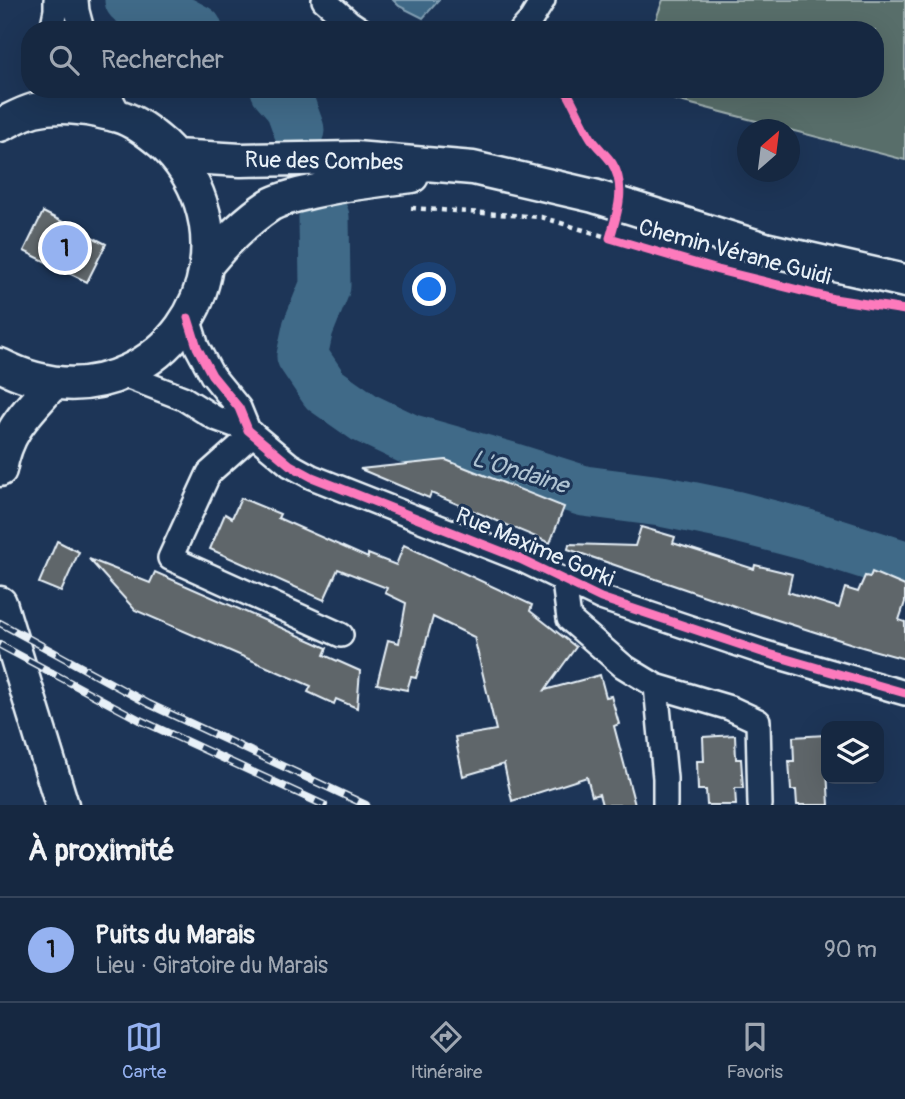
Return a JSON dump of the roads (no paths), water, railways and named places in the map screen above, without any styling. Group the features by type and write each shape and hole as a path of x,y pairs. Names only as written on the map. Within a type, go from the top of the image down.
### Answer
{"main road":[{"path":"0,125 36,100 78,106 113,103 176,156 196,189 207,226 207,264 200,292 188,318 159,352 121,374 76,384 53,383 20,375 0,365"},
{"name":"Rue des Combes","path":"176,156 241,160 355,158 472,168 594,196 765,249 905,281"},
{"name":"Rue des Combes","path":"207,264 225,243 253,219 272,204 293,196 358,182 472,168"},
{"path":"0,470 2,454 13,429 53,383"},
{"path":"0,603 62,805"}],"street":[{"path":"54,21 56,0"},
{"path":"76,0 80,21"},
{"path":"324,0 348,21"},
{"path":"530,21 543,0"},
{"name":"Rue Maxime Gorki","path":"188,318 197,347 212,375 239,408 251,432"},
{"name":"Rue Maxime Gorki","path":"121,374 183,398 215,418 251,432 290,465 312,477 520,559 601,598 750,648 905,693"},
{"path":"251,432 209,473 170,558 341,635"},
{"path":"564,582 569,619 623,666 656,686 730,708 758,721 760,805"},
{"path":"656,686 665,805"}],"water":[{"path":"393,0 439,0 423,18"}],"waterway":[{"name":"L'Ondaine","path":"130,0 150,5 180,21"},
{"name":"L'Ondaine","path":"284,98 290,105 299,130"},
{"name":"L'Ondaine","path":"324,217 325,286 308,328 302,356 325,390 365,418 409,439 584,491 661,501 734,516 807,535 905,566"}],"railway":[{"path":"0,623 149,704 366,805"},
{"path":"0,645 140,720 324,805"}],"place":[{"name":"Puits du Marais","path":"65,248"}]}
